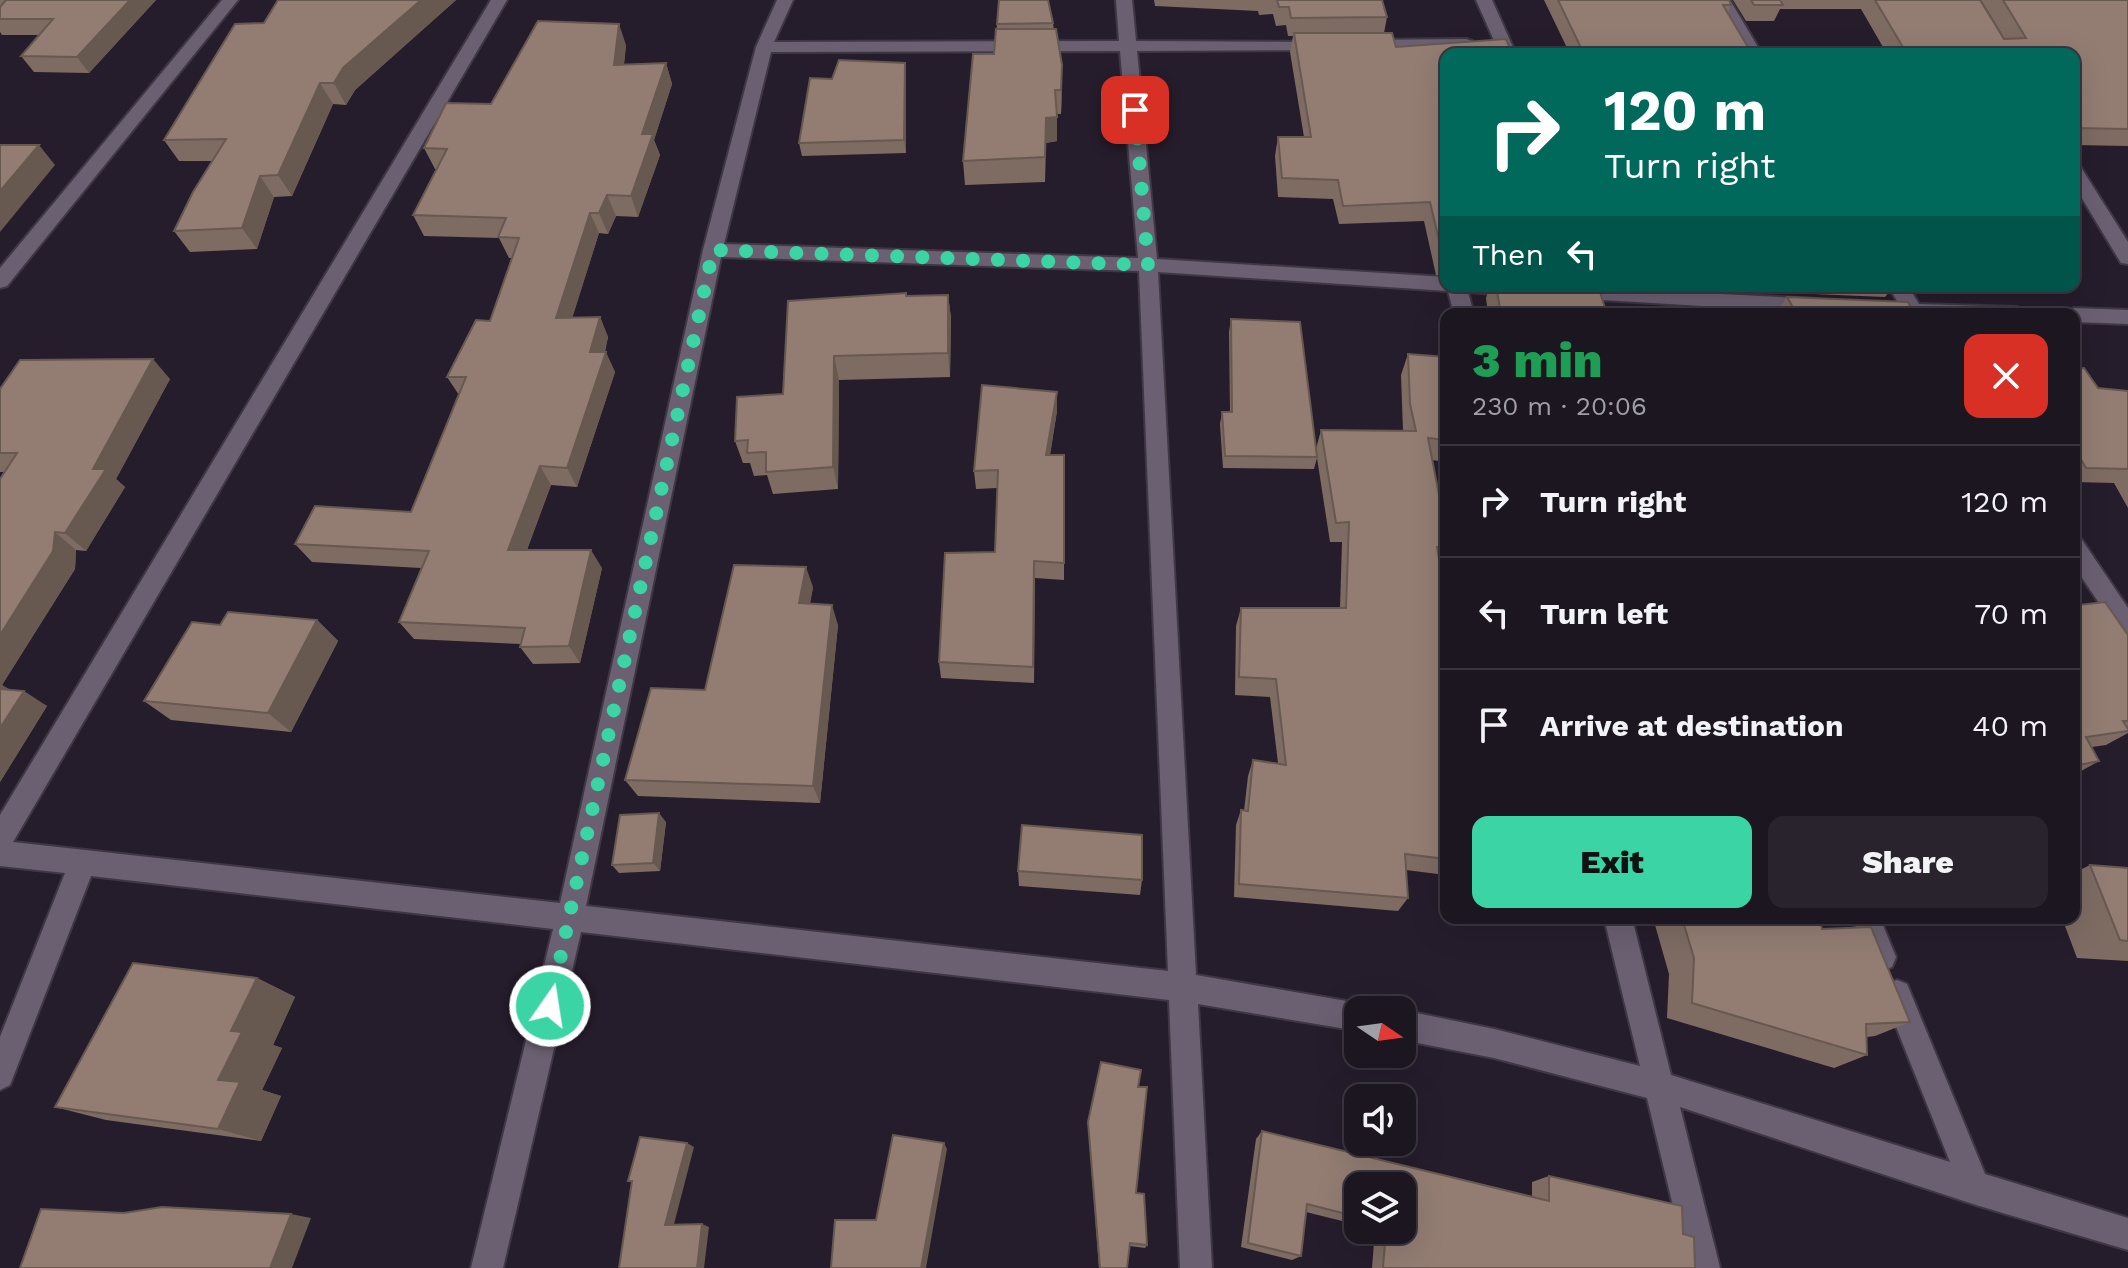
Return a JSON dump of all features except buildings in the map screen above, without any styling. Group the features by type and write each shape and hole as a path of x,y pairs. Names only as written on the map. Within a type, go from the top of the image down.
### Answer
{"street":[{"path":"0,281 230,0"},
{"path":"0,839 499,0"},
{"path":"487,1268 570,918 713,250 764,47 785,0"},
{"path":"1124,0 1148,265 1196,1268"},
{"path":"764,47 1506,48 1484,0"},
{"path":"1722,0 1750,48"},
{"path":"2080,180 2128,258"},
{"path":"713,250 1148,265 1440,286"},
{"path":"1649,292 1835,307"},
{"path":"2080,315 2128,317"},
{"path":"2080,556 2128,627"},
{"path":"0,853 1183,987 1344,1015"},
{"path":"0,1075 82,864"},
{"path":"1620,924 1704,1268"},
{"path":"1868,924 1976,1189"},
{"path":"1416,1027 1464,1036 1661,1088 1976,1189 2128,1234"}],"route":[{"path":"550,1006 713,250 1148,265 1135,110"}]}
